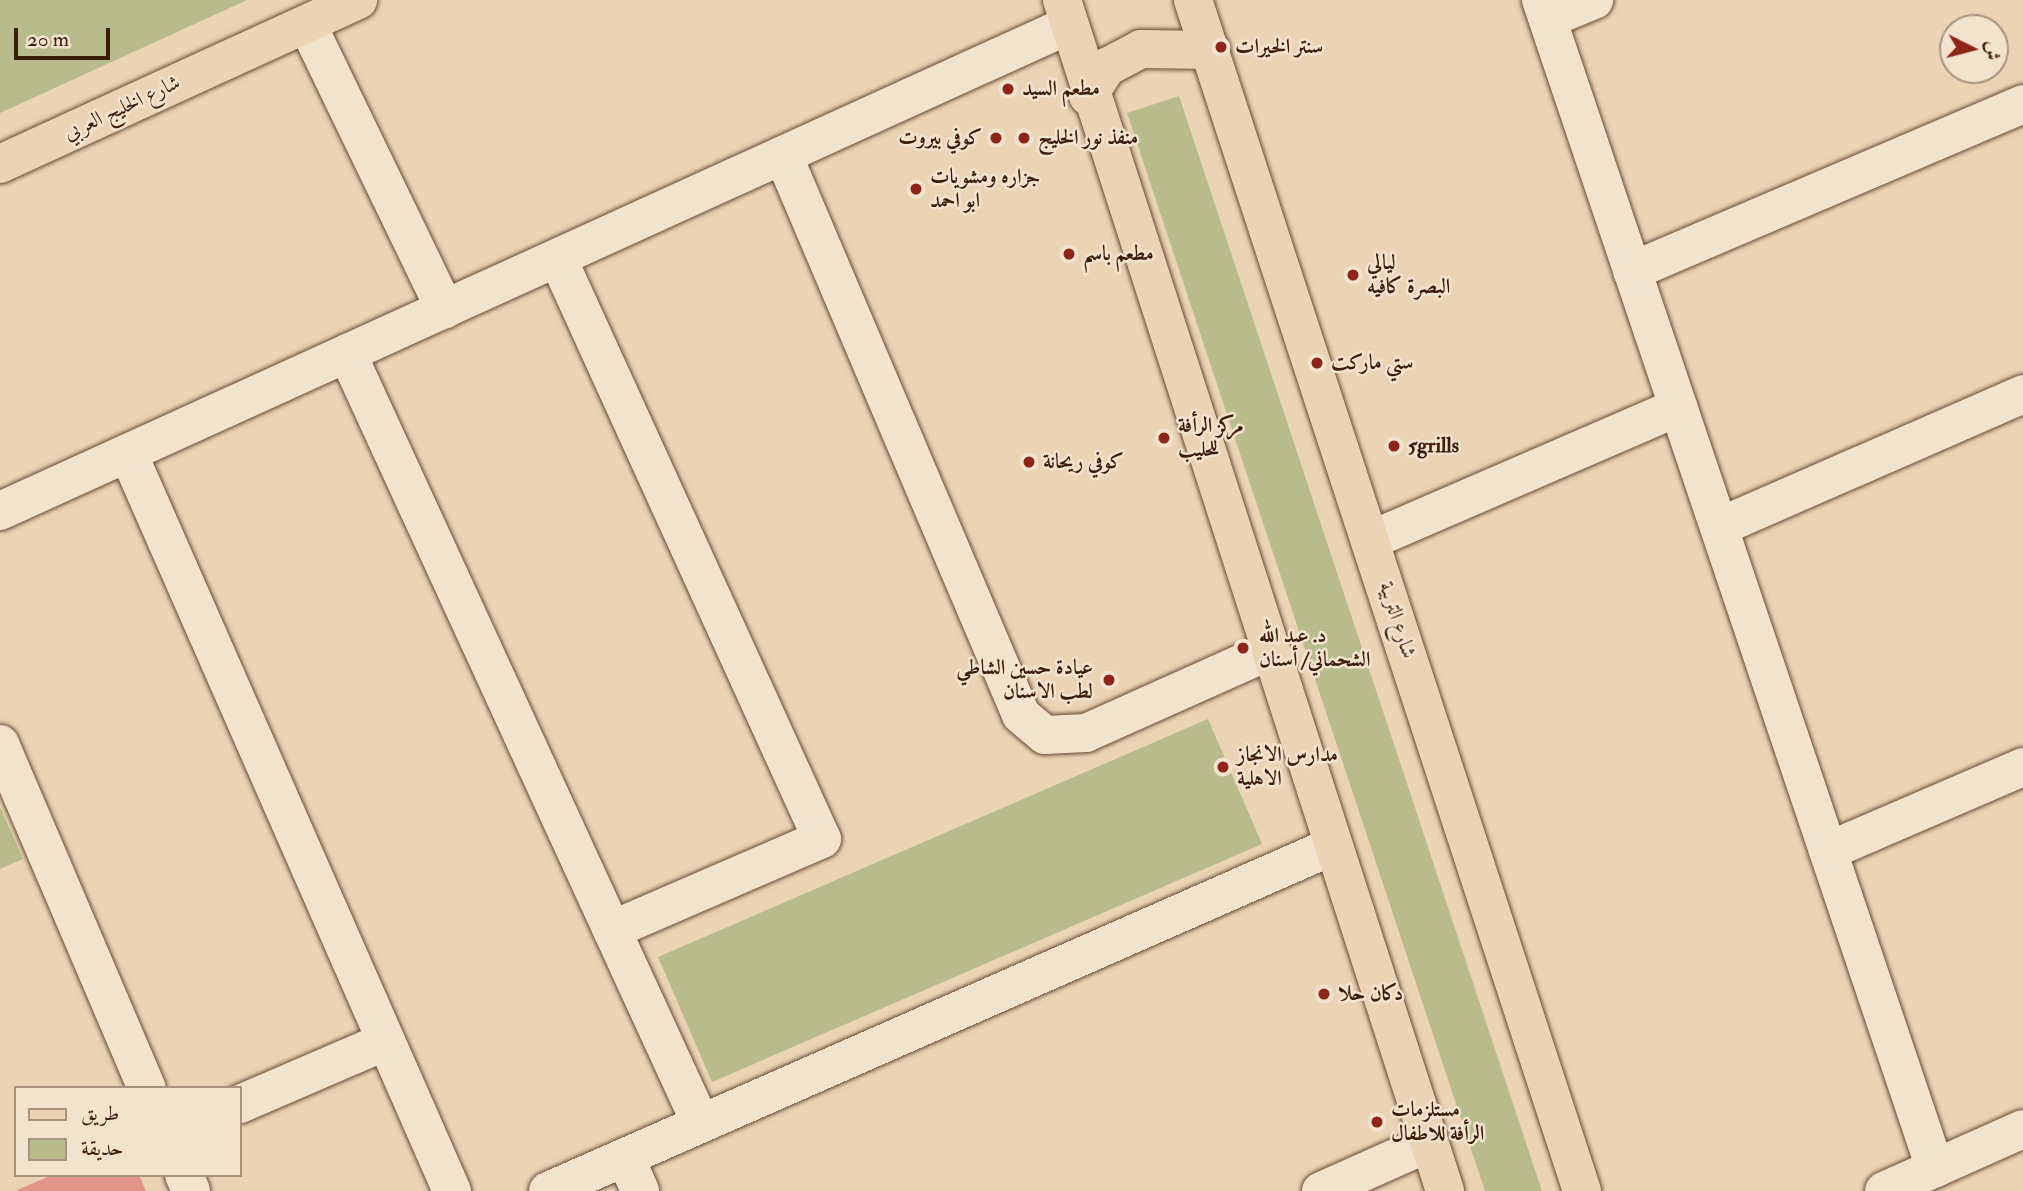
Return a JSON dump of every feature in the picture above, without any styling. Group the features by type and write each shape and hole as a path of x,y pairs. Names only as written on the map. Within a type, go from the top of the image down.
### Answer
{"main road":[{"name":"شارع الخليج العربي","path":"0,164 358,0"},
{"name":"شارع التربية","path":"1193,0 1581,1191"},
{"path":"1065,12 1088,96 1445,1191"},
{"path":"1088,96 1107,67 1141,49 1211,50"}],"street":[{"path":"1594,0 1544,10 1935,1168"},
{"path":"0,511 783,155 1065,12"},
{"path":"307,23 445,309"},
{"path":"1632,271 2023,104"},
{"path":"783,155 1020,715 1045,735 1086,733 1269,650"},
{"path":"558,258 822,839 612,930"},
{"path":"347,353 701,1124"},
{"path":"1718,527 2023,394"},
{"path":"1371,540 1678,407"},
{"path":"128,453 384,1042 452,1191"},
{"path":"0,744 146,1086"},
{"path":"1828,851 2023,767"},
{"path":"548,1191 632,1174 701,1124 1332,846"},
{"path":"242,1103 384,1042"},
{"path":"1884,1191 2023,1129"},
{"path":"1321,1191 1430,1143"}],"green space":[{"path":"0,0 247,0 0,113"},
{"path":"1179,96 1542,1191 1485,1191 1127,113"},
{"path":"1208,719 1262,844 712,1082 658,957"},
{"path":"0,807 23,859 0,869"}],"building":[{"path":"47,1177 140,1177 146,1191 15,1191"}],"place":[{"name":"سنتر الخيرات","path":"1221,47"},
{"name":"مطعم السيد","path":"1008,89"},
{"name":"كوفي بيروت","path":"996,138"},
{"name":"منفذ نور الخليج","path":"1024,138"},
{"name":"جزاره ومشويات ابو احمد","path":"916,189"},
{"name":"مطعم باسم","path":"1069,254"},
{"name":"ليالي البصرة كافيه","path":"1353,275"},
{"name":"ستي ماركت","path":"1317,363"},
{"name":"مركز الرأفة للحليب","path":"1164,438"},
{"name":"5grills","path":"1394,446"},
{"name":"كوفي ريحانة","path":"1029,462"},
{"name":"د. عبد الله الشحماني/ أسنان","path":"1243,648"},
{"name":"عيادة حسين الشاطي لطب الاسنان","path":"1109,680"},
{"name":"مدارس الانجاز الاهلية","path":"1223,767"},
{"name":"دكان حلا","path":"1324,994"},
{"name":"مستلزمات الرأفة للاطفال","path":"1377,1122"}]}
